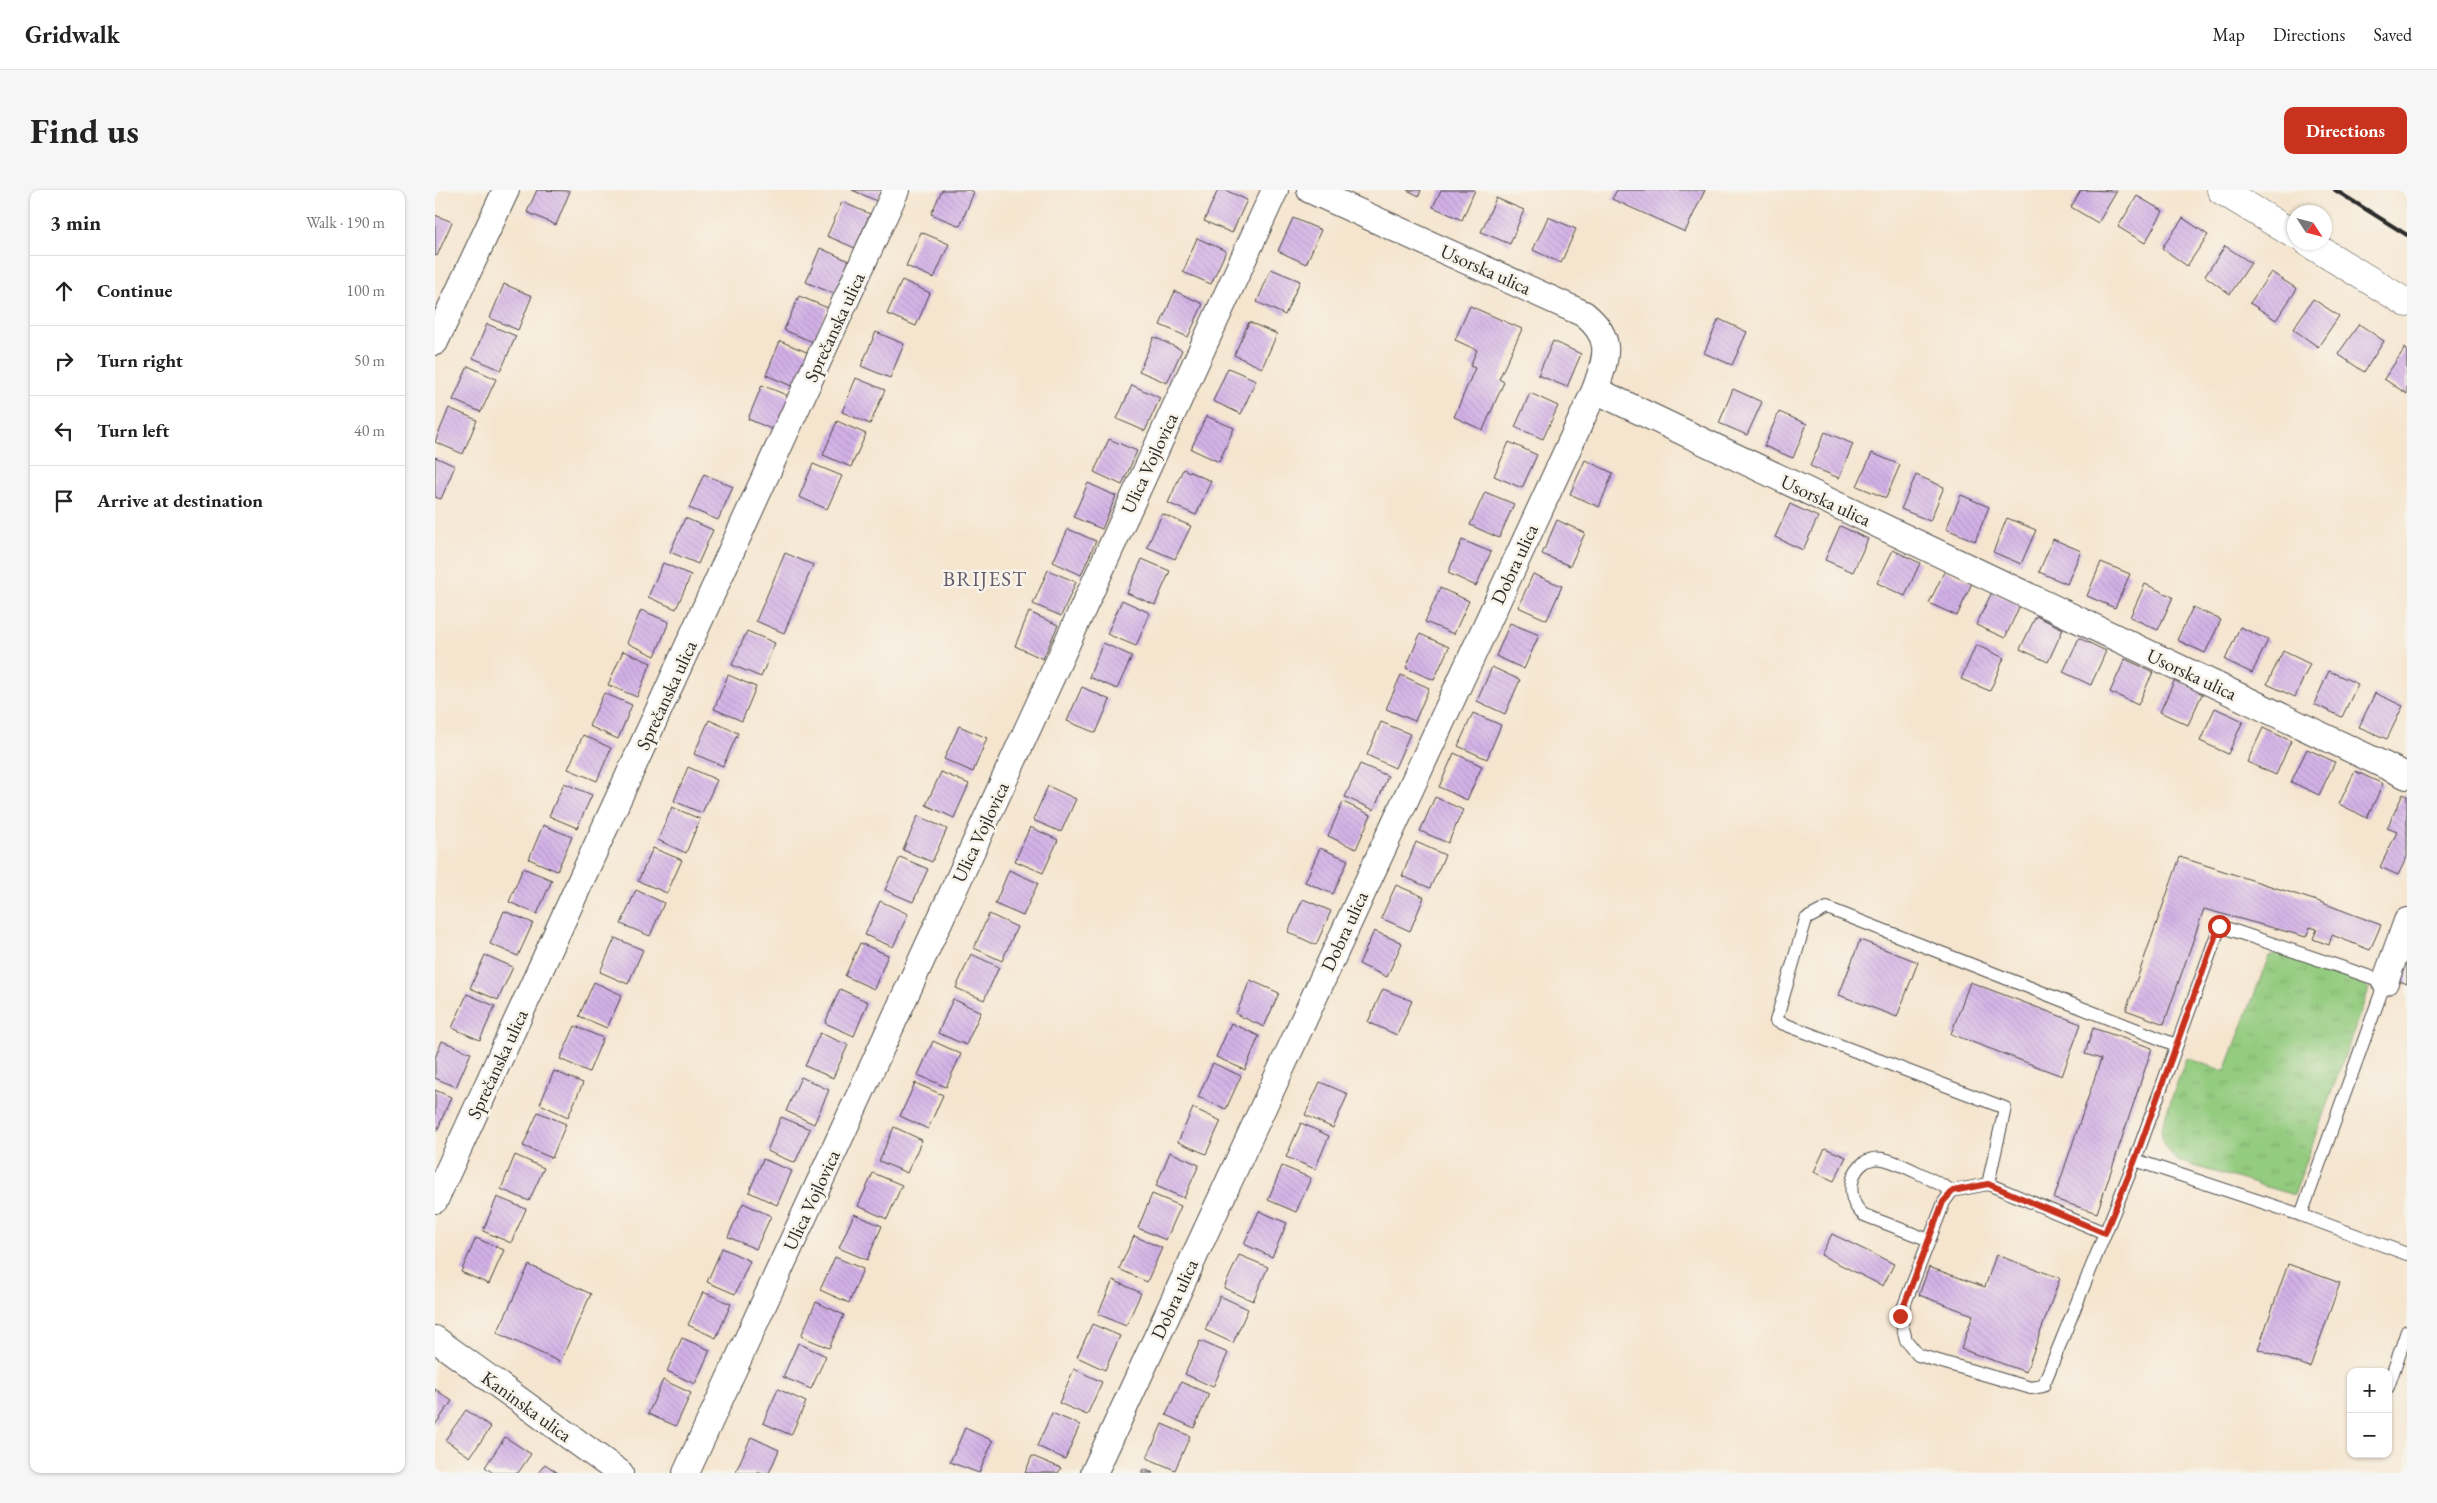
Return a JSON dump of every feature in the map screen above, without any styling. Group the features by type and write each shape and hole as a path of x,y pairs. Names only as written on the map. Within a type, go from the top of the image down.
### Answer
{"main road":[{"path":"2221,190 2287,230"},
{"path":"2320,250 2407,303"}],"street":[{"path":"435,342 506,190"},
{"name":"Sprečanska ulica","path":"435,1200 896,190"},
{"name":"Ulica Vojlovica","path":"686,1473 1275,190"},
{"name":"Usorska ulica","path":"1310,190 1584,314 1602,333 1605,346 1606,360 1595,390 2407,776"},
{"name":"Dobra ulica","path":"1093,1473 1595,390"},
{"path":"2385,982 2407,921"},
{"name":"Kaninska ulica","path":"435,1339 620,1473"}],"lane":[{"path":"1988,1184 2005,1108 1776,1021 1806,919 1827,908 2176,1045"},
{"path":"2105,1233 1988,1184 1953,1191 1943,1202 1900,1316 1906,1340 1918,1355 2031,1388 2043,1386 2135,1160 2219,926 2385,982 2301,1215"},
{"path":"1929,1240 1865,1215 1857,1210 1851,1196 1851,1180 1857,1169 1867,1162 1882,1159 1933,1180 1953,1191"},
{"path":"2135,1160 2301,1215 2407,1254"},
{"path":"2392,1375 2407,1331"}],"green space":[{"path":"2278,953 2361,982 2369,989 2294,1195 2177,1161 2163,1144 2161,1128 2186,1058 2225,1071 2269,956"}],"building":[{"path":"537,190 570,191 556,225 527,212"},
{"path":"852,190 881,190 877,201"},
{"path":"942,190 969,190 974,192 960,226 931,214"},
{"path":"1218,190 1225,190 1247,200 1232,233 1204,221"},
{"path":"1407,190 1421,190 1419,196"},
{"path":"1441,190 1475,190 1462,220 1433,207"},
{"path":"1617,190 1705,190 1685,232 1612,199"},
{"path":"2081,190 2117,191 2098,223 2071,207"},
{"path":"2137,196 2163,211 2145,243 2118,227"},
{"path":"1496,198 1524,210 1510,244 1481,232"},
{"path":"842,202 870,214 855,248 827,236"},
{"path":"435,215 452,222 437,256 435,255"},
{"path":"1548,217 1576,229 1561,263 1533,250"},
{"path":"1293,218 1321,230 1306,264 1278,251"},
{"path":"2183,218 2208,235 2187,266 2162,248"},
{"path":"921,232 949,244 934,278 906,266"},
{"path":"1197,238 1226,251 1211,284 1183,272"},
{"path":"2225,246 2251,263 2230,294 2205,276"},
{"path":"820,248 849,261 834,294 806,282"},
{"path":"1271,269 1300,281 1285,315 1257,302"},
{"path":"2271,272 2297,289 2276,320 2250,303"},
{"path":"902,280 930,293 916,326 887,314"},
{"path":"504,284 532,296 518,330 490,318"},
{"path":"1175,291 1203,304 1188,337 1160,325"},
{"path":"799,296 828,308 813,342 784,330"},
{"path":"2313,299 2339,316 2318,347 2293,329"},
{"path":"1470,306 1522,329 1499,379 1504,382 1483,430 1454,417 1475,368 1470,366 1477,350 1455,340"},
{"path":"1719,319 1747,332 1732,365 1704,353"},
{"path":"1249,322 1277,334 1262,368 1234,355"},
{"path":"487,324 516,336 501,370 473,358"},
{"path":"2359,324 2384,341 2364,372 2338,354"},
{"path":"876,332 904,344 890,378 861,366"},
{"path":"1154,337 1182,350 1167,383 1139,371"},
{"path":"780,341 809,353 794,387 766,375"},
{"path":"1553,341 1581,354 1567,387 1538,375"},
{"path":"2405,348 2407,350 2407,394 2384,379"},
{"path":"468,366 496,379 481,412 453,400"},
{"path":"1228,368 1256,380 1241,414 1213,401"},
{"path":"856,378 885,390 870,424 842,412"},
{"path":"762,385 791,397 776,431 748,419"},
{"path":"1132,385 1160,398 1145,431 1117,419"},
{"path":"1733,389 1762,402 1747,435 1719,423"},
{"path":"1530,393 1558,406 1543,439 1515,427"},
{"path":"449,408 477,420 463,454 435,442"},
{"path":"1779,412 1807,424 1793,458 1764,446"},
{"path":"1206,416 1234,428 1219,462 1191,449"},
{"path":"837,421 866,434 851,467 823,455"},
{"path":"1825,432 1853,444 1839,478 1810,466"},
{"path":"1109,439 1137,451 1122,485 1094,472"},
{"path":"1509,442 1537,455 1522,488 1494,476"},
{"path":"1872,453 1900,465 1886,498 1857,486"},
{"path":"435,457 455,466 441,499 435,497"},
{"path":"1585,460 1613,473 1599,507 1570,494"},
{"path":"813,464 842,476 827,509 799,497"},
{"path":"1183,469 1211,481 1196,515 1168,503"},
{"path":"704,474 733,487 718,520 689,508"},
{"path":"1916,475 1944,487 1930,521 1901,509"},
{"path":"1088,483 1116,496 1102,529 1073,517"},
{"path":"1485,492 1514,504 1499,538 1470,525"},
{"path":"1961,495 1989,507 1975,541 1946,529"},
{"path":"1790,504 1818,517 1803,550 1775,537"},
{"path":"1162,514 1191,526 1175,559 1147,547"},
{"path":"685,518 713,530 698,564 670,552"},
{"path":"2007,518 2036,530 2021,564 1993,552"},
{"path":"1557,520 1585,533 1570,566 1542,554"},
{"path":"1840,526 1868,539 1853,572 1825,560"},
{"path":"1068,529 1096,541 1081,575 1053,562"},
{"path":"2053,539 2081,551 2067,584 2039,572"},
{"path":"1462,540 1491,552 1476,586 1448,573"},
{"path":"1893,550 1920,563 1905,596 1877,583"},
{"path":"785,553 813,565 784,633 756,621"},
{"path":"1142,559 1170,571 1155,605 1127,593"},
{"path":"2101,562 2130,574 2115,608 2087,596"},
{"path":"663,563 691,575 676,609 648,597"},
{"path":"1048,570 1076,582 1061,616 1033,604"},
{"path":"1945,570 1972,583 1957,616 1929,603"},
{"path":"1533,574 1562,586 1547,620 1518,607"},
{"path":"2145,584 2173,597 2158,630 2130,617"},
{"path":"1440,588 1469,601 1454,634 1425,622"},
{"path":"1992,592 2020,605 2005,638 1976,625"},
{"path":"1122,600 1150,613 1136,646 1107,634"},
{"path":"2193,607 2221,620 2205,653 2177,640"},
{"path":"641,610 669,622 655,656 627,643"},
{"path":"1029,612 1058,625 1043,659 1015,646"},
{"path":"2036,616 2063,629 2048,662 2020,649"},
{"path":"1510,623 1539,635 1524,669 1496,656"},
{"path":"2240,627 2268,640 2252,673 2225,660"},
{"path":"747,631 775,643 761,677 732,665"},
{"path":"1420,634 1449,647 1434,680 1406,668"},
{"path":"2079,638 2106,651 2091,685 2063,672"},
{"path":"1103,643 1132,656 1117,689 1089,677"},
{"path":"1976,645 2004,658 1990,691 1961,679"},
{"path":"623,651 651,663 637,697 608,685"},
{"path":"2283,651 2310,664 2295,697 2267,684"},
{"path":"2125,659 2153,672 2138,705 2110,692"},
{"path":"1492,667 1520,680 1505,714 1477,701"},
{"path":"2329,671 2358,684 2342,717 2314,704"},
{"path":"728,675 756,687 742,721 714,709"},
{"path":"1401,675 1429,688 1415,721 1386,709"},
{"path":"2175,679 2203,692 2188,725 2160,712"},
{"path":"1082,687 1110,700 1096,733 1067,721"},
{"path":"604,693 632,705 618,739 589,726"},
{"path":"2375,693 2403,706 2387,739 2359,727"},
{"path":"2215,708 2243,721 2228,754 2200,741"},
{"path":"1473,713 1501,725 1487,759 1458,746"},
{"path":"709,720 738,733 723,766 694,754"},
{"path":"1381,722 1410,734 1395,768 1367,755"},
{"path":"959,726 987,738 973,772 944,759"},
{"path":"2263,728 2291,741 2276,775 2247,762"},
{"path":"583,735 611,748 597,781 568,769"},
{"path":"2307,749 2335,762 2319,795 2291,782"},
{"path":"1454,753 1482,766 1467,800 1439,787"},
{"path":"1360,764 1388,776 1374,810 1345,797"},
{"path":"688,767 717,780 702,813 674,801"},
{"path":"2355,771 2383,784 2367,818 2339,804"},
{"path":"941,772 969,784 954,818 926,805"},
{"path":"564,783 592,795 577,828 549,816"},
{"path":"1048,786 1076,799 1061,832 1033,820"},
{"path":"2403,794 2407,796 2407,857 2398,875 2380,867 2397,832 2387,828"},
{"path":"1435,797 1463,810 1448,843 1420,831"},
{"path":"1343,802 1371,815 1356,849 1328,836"},
{"path":"672,807 700,819 686,853 658,840"},
{"path":"918,816 947,829 932,862 903,850"},
{"path":"543,825 572,837 557,871 529,859"},
{"path":"1030,827 1058,840 1043,873 1015,861"},
{"path":"1416,842 1445,855 1430,888 1402,876"},
{"path":"653,848 682,860 667,893 638,881"},
{"path":"1320,848 1348,860 1333,894 1305,882"},
{"path":"900,857 928,869 913,902 885,890"},
{"path":"2180,857 2320,902 2381,925 2370,950 2332,935 2329,945 2313,939 2317,929 2310,927 2306,937 2204,909 2164,1024 2126,1010"},
{"path":"523,868 552,880 537,914 509,902"},
{"path":"1009,870 1038,883 1023,916 995,904"},
{"path":"1396,885 1424,897 1410,931 1381,918"},
{"path":"636,890 664,903 650,936 621,924"},
{"path":"1303,899 1331,911 1316,945 1288,932"},
{"path":"880,901 908,914 893,947 865,935"},
{"path":"504,911 533,923 518,956 490,944"},
{"path":"989,914 1017,927 1002,961 974,948"},
{"path":"1374,931 1402,943 1387,977 1359,964"},
{"path":"615,938 643,950 628,984 600,972"},
{"path":"1860,940 1918,962 1897,1017 1839,995"},
{"path":"860,943 888,955 874,989 845,976"},
{"path":"971,954 999,967 984,1000 956,988"},
{"path":"485,955 513,967 498,1000 470,988"},
{"path":"2401,957 2407,960 2407,984 2393,978"},
{"path":"1250,980 1279,993 1264,1027 1236,1014"},
{"path":"594,982 622,995 607,1028 579,1016"},
{"path":"1970,982 2081,1024 2062,1076 1951,1034"},
{"path":"840,989 868,1002 854,1036 825,1023"},
{"path":"1383,989 1412,1001 1397,1035 1368,1022"},
{"path":"467,994 495,1006 480,1040 452,1028"},
{"path":"953,999 981,1012 966,1045 938,1033"},
{"path":"1231,1023 1259,1036 1245,1070 1216,1057"},
{"path":"575,1026 603,1038 589,1072 560,1059"},
{"path":"2093,1028 2152,1048 2097,1213 2054,1199 2101,1059 2085,1054"},
{"path":"820,1033 848,1045 833,1078 805,1066"},
{"path":"442,1041 471,1053 456,1087 435,1078 435,1058"},
{"path":"933,1041 961,1054 946,1087 918,1075"},
{"path":"1213,1063 1241,1076 1226,1109 1198,1097"},
{"path":"554,1071 583,1083 568,1117 540,1104"},
{"path":"801,1077 829,1090 814,1124 786,1111"},
{"path":"1320,1082 1348,1094 1333,1128 1305,1115"},
{"path":"915,1083 943,1095 928,1129 900,1116"},
{"path":"435,1090 451,1097 437,1131 435,1130"},
{"path":"1193,1108 1221,1121 1206,1154 1178,1142"},
{"path":"538,1112 566,1124 552,1158 523,1146"},
{"path":"781,1117 810,1129 795,1163 767,1151"},
{"path":"1301,1123 1329,1136 1315,1169 1286,1157"},
{"path":"894,1127 922,1140 907,1173 879,1161"},
{"path":"1825,1148 1846,1157 1834,1181 1814,1172"},
{"path":"1170,1152 1199,1165 1184,1198 1156,1186"},
{"path":"515,1155 544,1168 529,1201 501,1189"},
{"path":"763,1159 792,1171 777,1205 749,1192"},
{"path":"1282,1166 1311,1178 1296,1212 1268,1200"},
{"path":"873,1173 902,1185 887,1219 858,1206"},
{"path":"1152,1194 1181,1206 1166,1240 1138,1228"},
{"path":"497,1197 526,1209 511,1243 483,1231"},
{"path":"743,1203 771,1216 756,1249 728,1237"},
{"path":"1259,1211 1287,1223 1272,1257 1244,1244"},
{"path":"854,1214 882,1226 867,1260 839,1248"},
{"path":"1832,1234 1894,1264 1883,1286 1821,1255"},
{"path":"1134,1236 1162,1248 1147,1282 1119,1269"},
{"path":"476,1238 504,1250 489,1284 461,1272"},
{"path":"722,1248 750,1261 735,1294 707,1282"},
{"path":"1239,1255 1268,1267 1253,1301 1224,1288"},
{"path":"1996,1255 2060,1278 2026,1372 1961,1349 1973,1315 1919,1295 1929,1267 1985,1287"},
{"path":"835,1257 863,1269 849,1303 820,1290"},
{"path":"2288,1264 2340,1283 2310,1367 2258,1349"},
{"path":"529,1265 591,1294 560,1362 497,1333"},
{"path":"1113,1280 1141,1293 1126,1326 1098,1314"},
{"path":"703,1292 731,1304 716,1338 688,1325"},
{"path":"1220,1296 1248,1309 1233,1343 1205,1330"},
{"path":"816,1302 844,1315 829,1348 801,1336"},
{"path":"1092,1324 1120,1336 1105,1370 1077,1357"},
{"path":"682,1338 710,1350 695,1384 667,1371"},
{"path":"1200,1341 1228,1353 1213,1387 1185,1374"},
{"path":"798,1343 826,1356 811,1389 783,1377"},
{"path":"1074,1369 1102,1382 1087,1415 1059,1403"},
{"path":"663,1380 691,1393 676,1426 648,1414"},
{"path":"1181,1382 1209,1394 1194,1428 1166,1415"},
{"path":"435,1389 452,1401 435,1425"},
{"path":"778,1389 806,1402 791,1435 763,1423"},
{"path":"466,1410 491,1427 470,1457 445,1440"},
{"path":"1052,1413 1080,1425 1065,1459 1037,1446"},
{"path":"1162,1424 1190,1436 1175,1470 1147,1458"},
{"path":"965,1428 993,1441 979,1473 950,1462"},
{"path":"505,1437 531,1454 518,1473 493,1473 485,1467"},
{"path":"751,1437 779,1450 769,1473 740,1473 736,1471"},
{"path":"1032,1456 1061,1468 1058,1473 1025,1473"},
{"path":"545,1464 558,1473 538,1473"},
{"path":"1143,1469 1153,1473 1141,1473"}],"railway":[{"path":"2335,190 2407,235"}],"district":[{"name":"BRIJEST","path":"985,579"}],"route":[{"path":"1900,1316 1943,1202 1953,1191 1988,1184 2105,1233 2135,1160 2219,926"}]}
